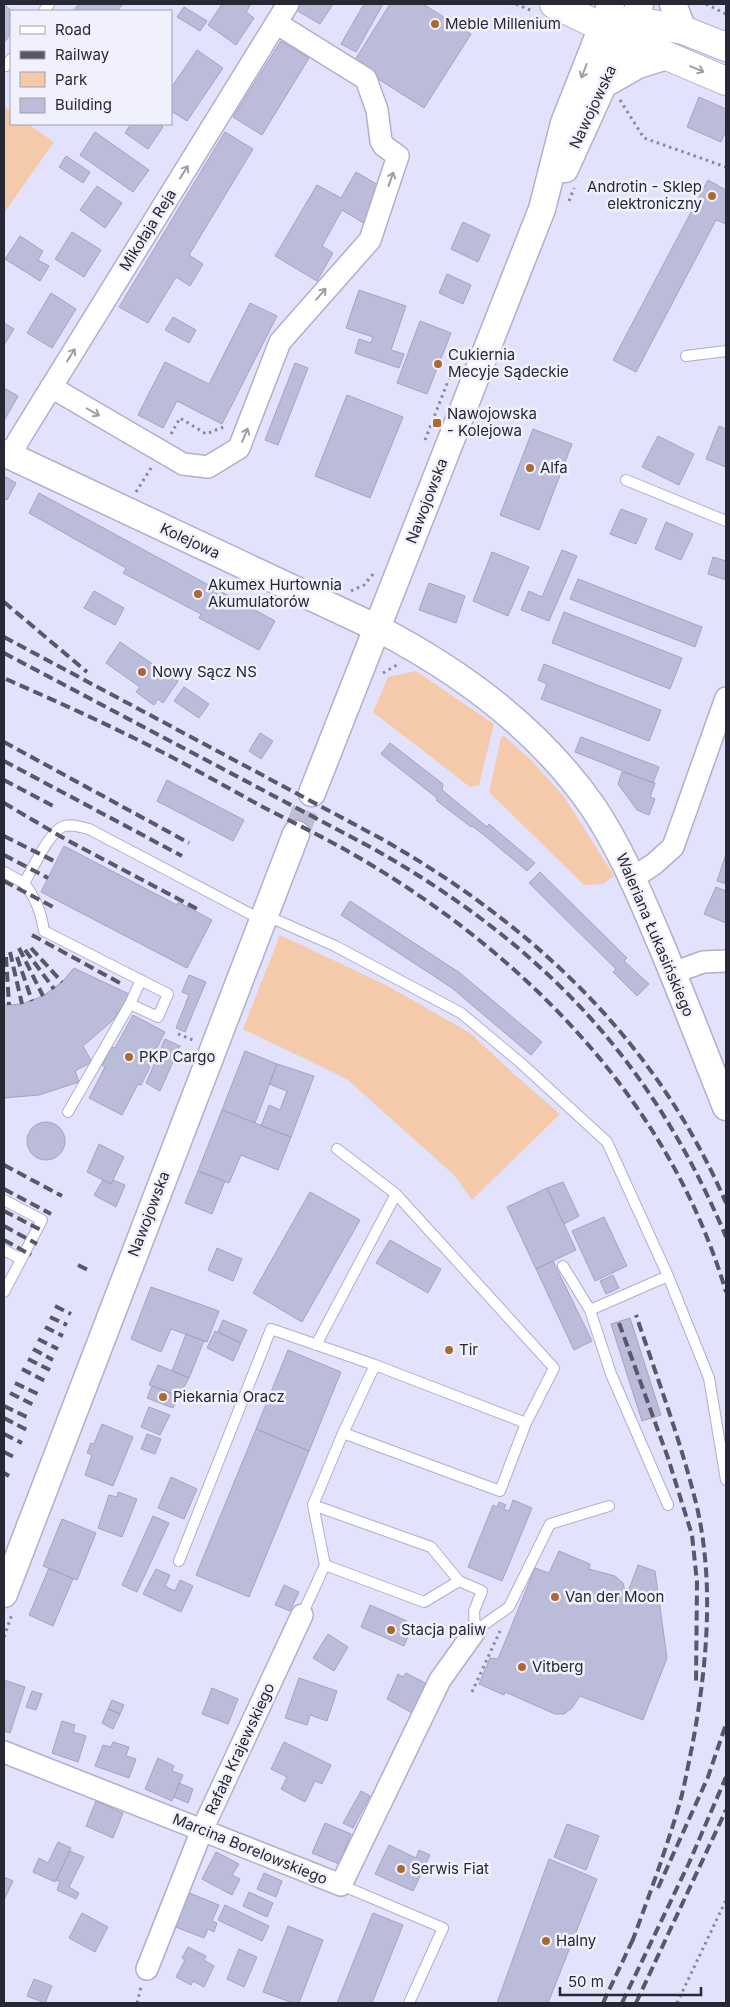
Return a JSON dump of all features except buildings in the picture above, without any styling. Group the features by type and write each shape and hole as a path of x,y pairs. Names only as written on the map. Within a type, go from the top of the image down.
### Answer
{"main road":[{"path":"554,4 682,30 726,47"},
{"path":"633,21 667,56 726,81"}],"street":[{"name":"Mikołaja Reja","path":"7,455 18,441 288,4"},
{"path":"674,4 682,30"},
{"name":"Nawojowska","path":"312,793 542,209 564,123 606,14"},
{"name":"Nawojowska","path":"542,209 610,89 633,21"},
{"path":"51,387 183,464 208,467 239,448 280,342 370,240 398,156 384,146 381,141 377,110 366,80 276,23"},
{"path":"610,89 638,65 667,56"},
{"name":"Kolejowa","path":"7,455 377,628"},
{"name":"Waleriana Łukasińskiego","path":"377,628 419,650 475,688 539,744 592,806 633,878 726,1107"},
{"path":"633,878 654,864 673,847 726,698"},
{"name":"Nawojowska","path":"4,1594 296,834"},
{"path":"673,973 704,962 726,961"},
{"name":"Rafała Krajewskiego","path":"147,1969 202,1830 302,1615"},
{"name":"Marcina Borelowskiego","path":"4,1752 340,1885 440,1680 475,1631"}],"lane":[{"path":"686,356 726,352"},
{"path":"626,480 726,521"},
{"path":"24,883 54,833 62,827 72,825 89,828 263,918 335,946 461,1013 522,1064 607,1142 668,1276 709,1378 726,1480"},
{"path":"4,872 24,883 35,897 44,931 168,994 158,1017 130,1004"},
{"path":"68,1112 130,1004 141,980"},
{"path":"337,1149 396,1194 554,1368 526,1423 500,1491 343,1433"},
{"path":"316,1345 396,1194"},
{"path":"4,1200 42,1220 4,1292"},
{"path":"4,1250 21,1259"},
{"path":"563,1266 590,1310 612,1374 668,1505"},
{"path":"590,1310 668,1276"},
{"path":"179,1561 271,1329 375,1365 526,1423"},
{"path":"302,1615 325,1565 313,1505 343,1433 375,1365"},
{"path":"313,1505 431,1547 459,1581 482,1590 474,1611 475,1631"},
{"path":"475,1631 509,1607 550,1524 609,1506"},
{"path":"325,1565 424,1602 459,1581"},
{"path":"340,1885 443,1928 409,2003"}],"path":[{"path":"706,4 726,14"},
{"path":"610,89 644,138 726,167"},
{"path":"350,591 364,585 373,574"},
{"path":"178,1034 200,1044"},
{"path":"472,1692 503,1626 509,1607"},
{"path":"677,2003 726,1900"}],"green space":[{"path":"4,106 10,111 10,125 29,125 54,142 4,213"},
{"path":"416,671 494,724 479,785 470,787 373,712 388,677"},
{"path":"504,736 532,761 565,798 614,876 603,884 584,885 489,792 501,738"},
{"path":"280,935 386,985 470,1033 560,1114 472,1200 455,1176 347,1079 243,1029"}],"tunnel":[{"path":"296,834 312,793"}],"railway":[{"path":"4,602 87,672"},
{"path":"4,637 380,838 436,872 488,908 538,948 584,992 626,1039 664,1089 697,1144 726,1203"},
{"path":"4,653 374,849 434,886 489,925 539,966 584,1012 626,1061 663,1114 696,1173 726,1237"},
{"path":"6,679 155,749 313,832 408,888 469,932 526,981 578,1034 626,1092 666,1154 700,1221 726,1292"},
{"path":"4,742 189,843"},
{"path":"4,761 182,856"},
{"path":"4,780 53,806"},
{"path":"4,803 65,839 201,911"},
{"path":"4,836 56,862"},
{"path":"4,855 48,878"},
{"path":"4,881 53,907"},
{"path":"32,935 120,983"},
{"path":"19,948 43,996"},
{"path":"31,948 62,982"},
{"path":"25,950 54,989"},
{"path":"10,952 22,1004"},
{"path":"6,957 9,1005"},
{"path":"17,957 32,1001"},
{"path":"4,1165 62,1196"},
{"path":"4,1189 51,1214"},
{"path":"4,1211 43,1231"},
{"path":"4,1226 37,1244"},
{"path":"4,1240 31,1255"},
{"path":"78,1265 88,1270"},
{"path":"55,1306 71,1314"},
{"path":"632,1942 669,1838 685,1781 702,1686 707,1625 706,1563 696,1503 676,1432 636,1315"},
{"path":"50,1317 67,1325"},
{"path":"619,1323 668,1458 692,1535 697,1582 696,1683"},
{"path":"45,1327 63,1336"},
{"path":"38,1339 58,1349"},
{"path":"33,1349 53,1360"},
{"path":"28,1359 50,1370"},
{"path":"22,1369 45,1381"},
{"path":"15,1383 40,1395"},
{"path":"10,1393 36,1406"},
{"path":"4,1406 31,1419"},
{"path":"4,1418 27,1430"},
{"path":"4,1434 22,1443"},
{"path":"4,1452 16,1458"},
{"path":"4,1473 9,1476"},
{"path":"658,1888 708,1777 726,1724"},
{"path":"622,2003 689,1863 726,1777"},
{"path":"636,2003 726,1810"},
{"path":"603,2003 635,1935"}],"place":[{"name":"Meble Millenium","path":"435,24"},
{"name":"Androtin - Sklep elektroniczny","path":"712,196"},
{"name":"Cukiernia Mecyje Sądeckie","path":"438,364"},
{"name":"Nawojowska - Kolejowa","path":"437,423"},
{"name":"Alfa","path":"530,468"},
{"name":"Akumex Hurtownia Akumulatorów","path":"198,594"},
{"name":"Nowy Sącz NS","path":"142,672"},
{"name":"PKP Cargo","path":"129,1057"},
{"name":"Tir","path":"449,1350"},
{"name":"Piekarnia Oracz","path":"163,1397"},
{"name":"Van der Moon","path":"555,1597"},
{"name":"Stacja paliw","path":"391,1630"},
{"name":"Vitberg","path":"522,1667"},
{"name":"Serwis Fiat","path":"401,1869"},
{"name":"Halny","path":"546,1941"}]}
